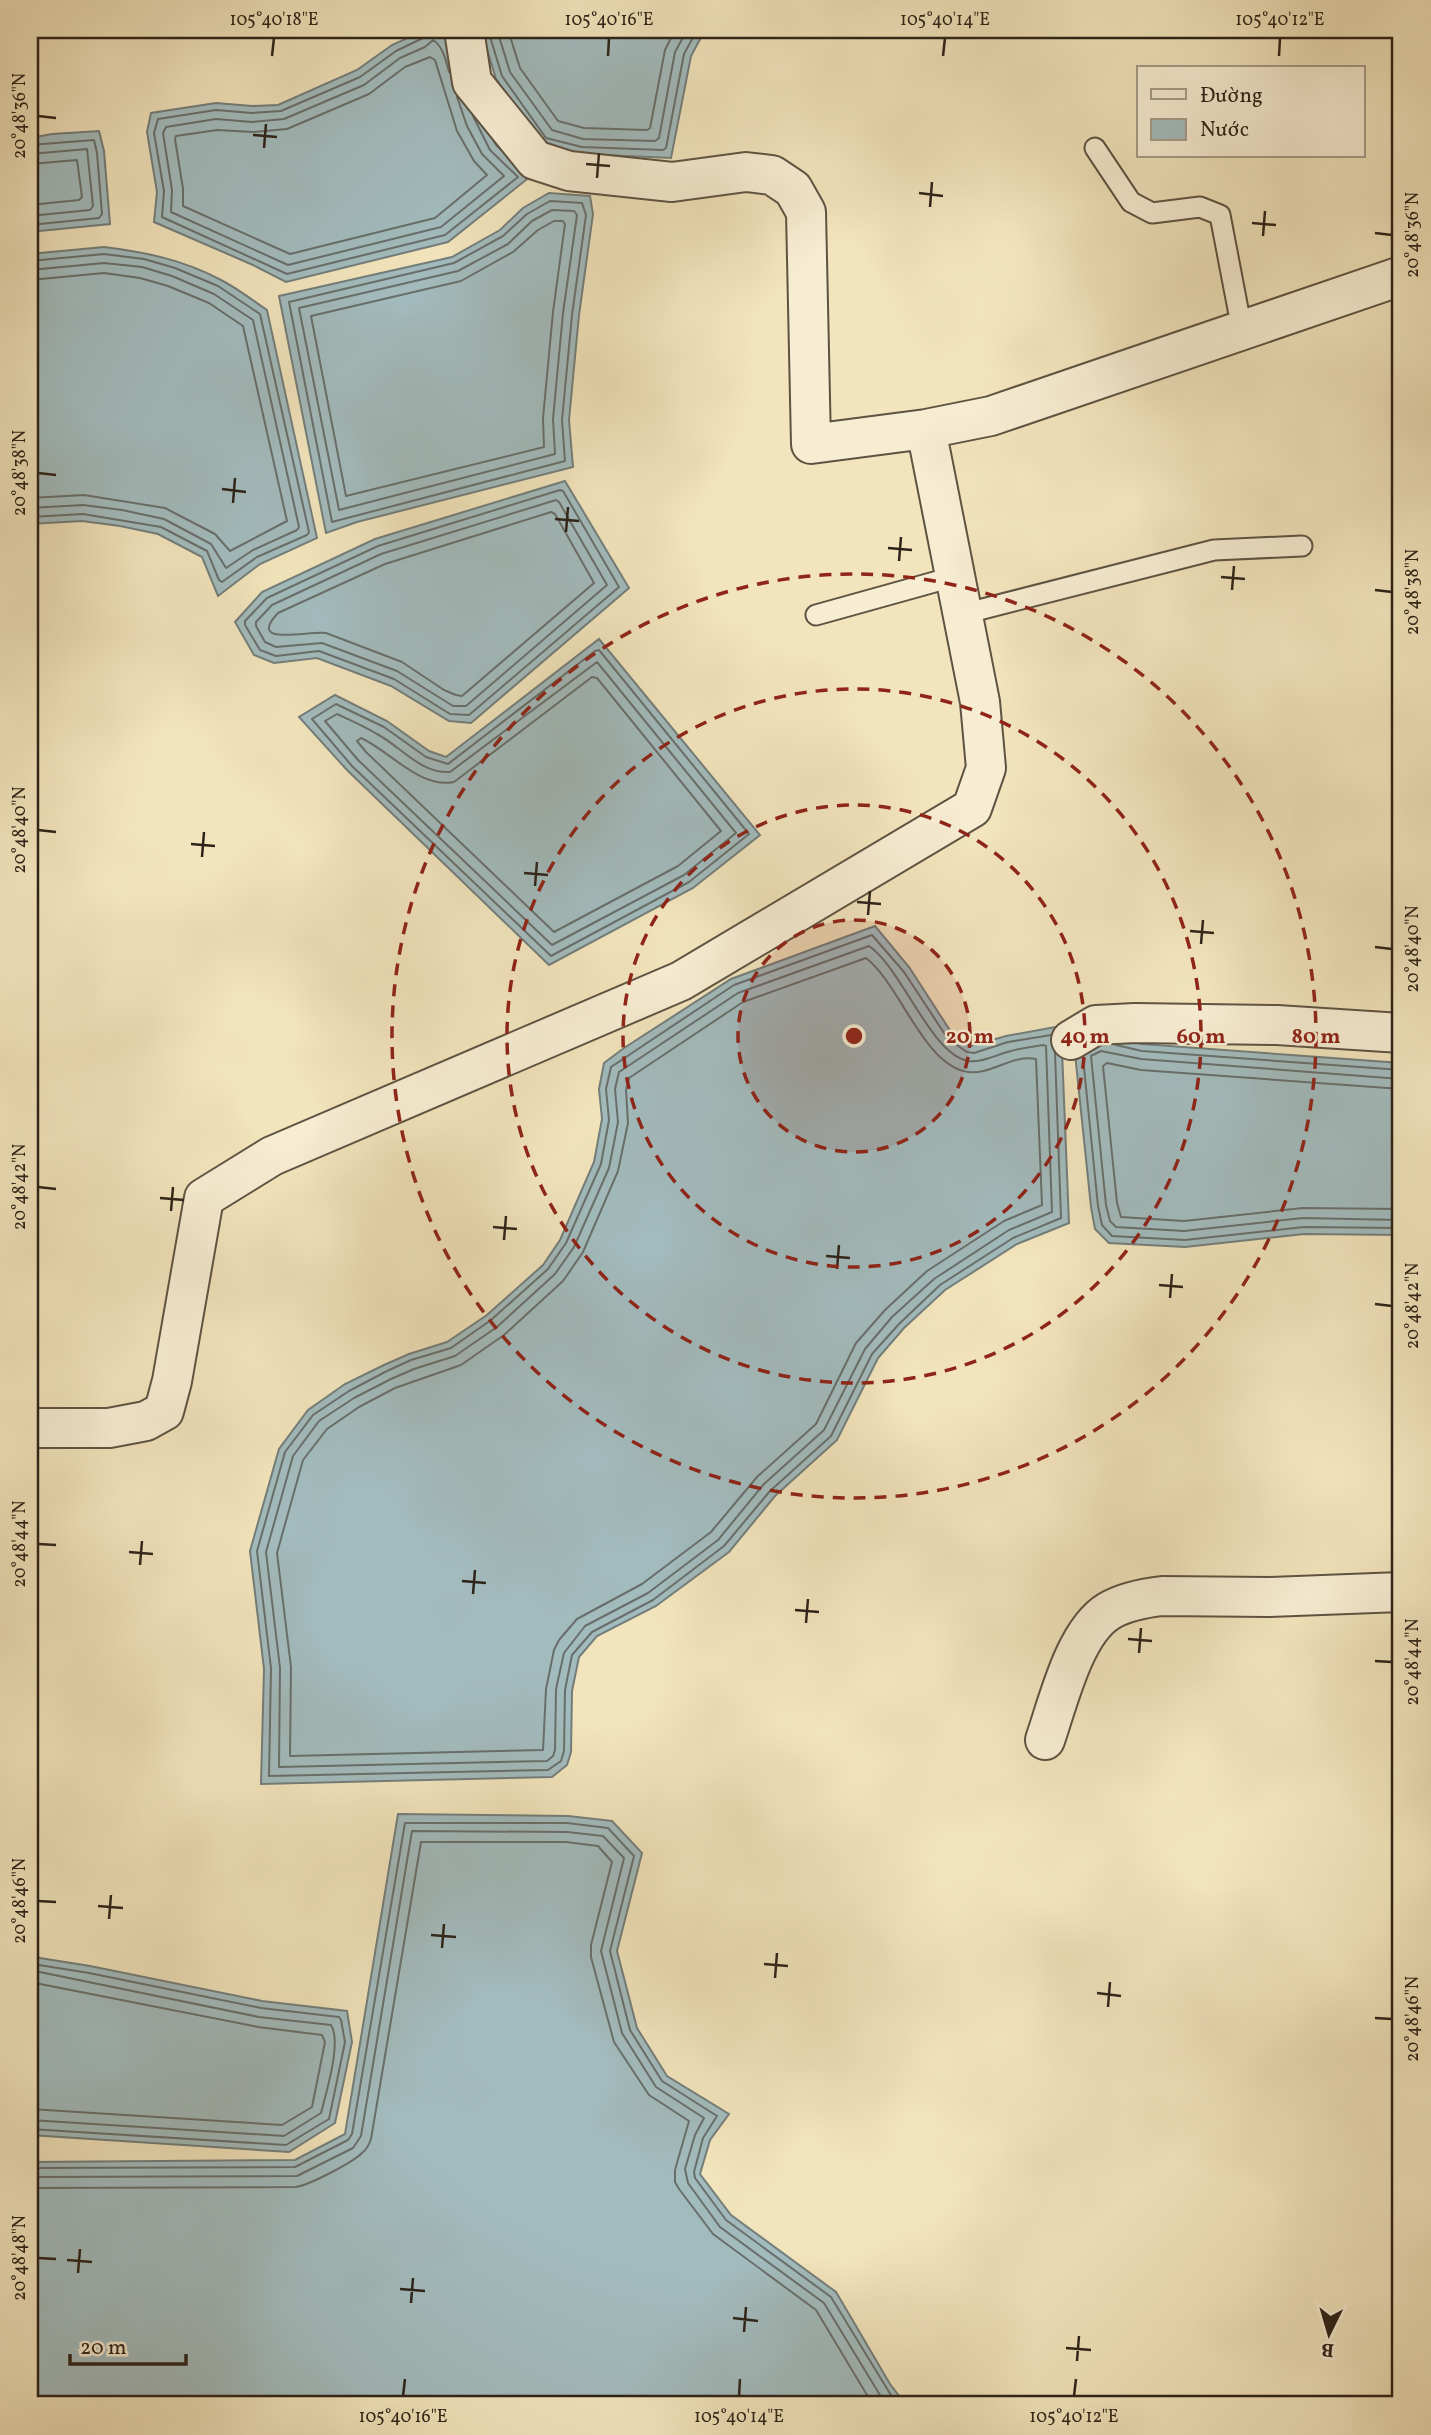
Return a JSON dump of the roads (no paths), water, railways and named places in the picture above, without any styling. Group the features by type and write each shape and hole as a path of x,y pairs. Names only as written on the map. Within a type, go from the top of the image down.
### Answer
{"street":[{"path":"464,30 472,82 535,160 569,171 672,181 746,172 772,175 793,189 806,212 811,444 926,429 991,416 1401,276"},
{"path":"30,1428 109,1428 146,1422 164,1411 172,1381 204,1198 272,1156 681,981 972,808 986,768 979,702 926,429"},
{"path":"1071,1040 1096,1026 1135,1023 1277,1025 1401,1033"},
{"path":"1045,1740 1079,1645 1109,1611 1146,1598 1162,1596 1269,1597 1401,1592"}],"lane":[{"path":"1095,148 1131,202 1152,213 1200,207 1220,215 1242,330"},
{"path":"963,614 1214,550 1303,546"},
{"path":"816,615 956,576"}],"water":[{"path":"425,30 448,30 481,119 496,145 531,176 448,242 286,282 154,222 157,192 147,132 151,113 216,103 278,105 357,70 392,45"},
{"path":"481,30 705,30 691,56 671,158 581,154 542,144 496,79"},
{"path":"99,131 104,151 110,224 30,232 30,138"},
{"path":"549,193 590,196 593,214 579,315 569,420 573,467 357,522 326,533 279,296 452,257 500,230 523,208"},
{"path":"104,247 149,254 193,267 227,283 267,310 317,538 260,564 218,596 202,557 158,534 82,521 30,524 30,254"},
{"path":"565,481 629,588 471,723 449,721 391,686 317,658 274,663 254,655 235,622 262,592 375,539"},
{"path":"599,639 760,835 693,888 549,965 347,770 299,717 335,695 387,721 429,751 446,757"},
{"path":"875,926 909,967 953,1035 971,1046 1006,1036 1061,1026 1069,1223 1017,1244 945,1290 904,1328 878,1358 837,1440 775,1496 729,1552 656,1606 597,1636 579,1657 572,1691 571,1752 567,1765 552,1777 261,1784 264,1669 250,1551 279,1449 308,1410 345,1384 409,1354 447,1342 487,1315 543,1265 560,1240 594,1162 602,1119 599,1089 604,1063 731,979"},
{"path":"1099,1034 1142,1044 1401,1063 1401,1235 1304,1234 1185,1247 1109,1243 1095,1229 1091,1207 1074,1044"},
{"path":"398,1814 568,1816 612,1821 642,1853 617,1951 637,2028 667,2076 729,2114 710,2140 700,2174 731,2215 836,2292 890,2384 906,2405 30,2405 30,2162 295,2160 345,2134"},
{"path":"30,1953 40,1958 262,2001 347,2011 352,2042 335,2123 289,2152 30,2135"}]}
